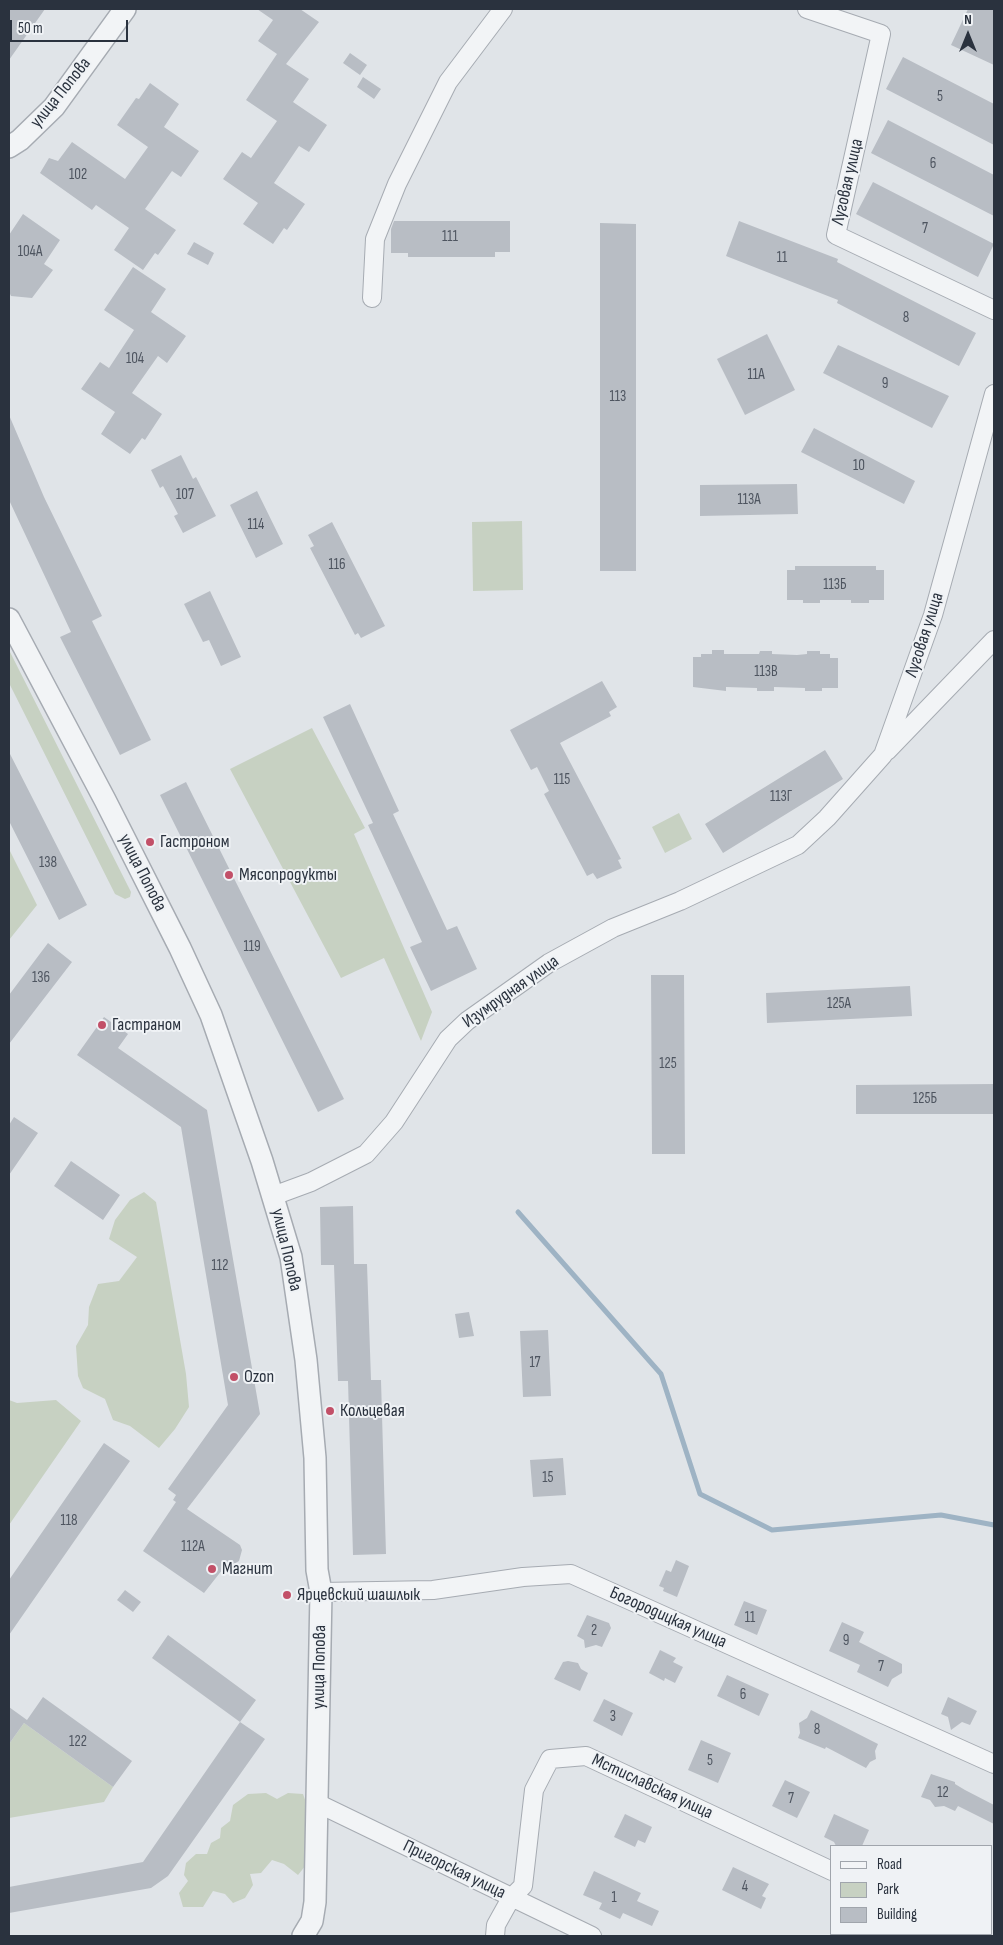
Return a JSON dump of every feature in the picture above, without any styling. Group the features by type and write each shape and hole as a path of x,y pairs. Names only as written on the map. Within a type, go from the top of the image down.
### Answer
{"street":[{"name":"улица Попова","path":"9,146 20,140 54,107 125,9"},
{"path":"372,298 375,238 397,184 448,82 503,9"},
{"name":"Луговая улица","path":"807,9 881,34 836,235 994,310"},
{"name":"Луговая улица","path":"798,845 827,818 883,755 933,615 994,394"},
{"name":"улица Попова","path":"9,619 180,948 212,1015 273,1196 291,1257 306,1360 314,1458 317,1570 321,1592 314,1902 312,1921 303,1936"},
{"path":"883,755 994,640"},
{"name":"Изумрудная улица","path":"273,1196 311,1182 366,1154 394,1122 448,1039 467,1021 549,963 613,928 680,902 798,845"},
{"name":"Богородицкая улица","path":"321,1592 432,1590 522,1577 571,1574 994,1764"},
{"name":"Мстиславская улица","path":"512,1898 523,1886 534,1790 550,1759 586,1756 830,1870"},
{"name":"Пригорская улица","path":"317,1803 592,1936"},
{"path":"494,1936 496,1925 512,1898"}],"green space":[{"path":"522,521 523,590 473,591 472,522"},
{"path":"9,650 131,892 130,897 125,899 115,894 9,683"},
{"path":"312,728 365,828 354,834 432,1012 421,1041 384,958 341,978 230,769"},
{"path":"679,813 692,839 665,853 652,827"},
{"path":"9,849 37,905 9,940"},
{"path":"144,1192 156,1202 186,1374 189,1407 175,1429 159,1448 130,1426 113,1420 105,1399 83,1388 78,1376 76,1346 88,1325 89,1307 98,1284 119,1281 137,1257 109,1239 115,1220 130,1200"},
{"path":"9,1400 17,1403 56,1400 81,1421 9,1525"},
{"path":"24,1723 113,1787 104,1802 9,1818 9,1744"},
{"path":"266,1793 277,1799 288,1793 303,1794 308,1808 306,1865 298,1875 284,1864 272,1860 261,1873 250,1874 253,1885 245,1898 233,1903 225,1894 213,1891 203,1907 183,1907 179,1893 188,1881 184,1875 186,1863 196,1854 207,1854 211,1843 220,1838 221,1828 230,1821 233,1805 248,1794"}],"building":[{"path":"9,9 45,9 9,60"},
{"path":"257,9 300,9 319,22 286,64 309,79 293,102 327,125 309,152 299,146 274,183 305,204 287,230 284,228 273,244 243,224 258,203 223,179 242,152 251,158 277,121 246,100 277,54 258,41 273,20"},
{"path":"968,9 994,9 994,65 951,45"},
{"path":"350,53 367,65 360,75 343,63"},
{"path":"903,57 994,104 994,145 886,89"},
{"path":"363,77 381,89 374,99 357,87"},
{"path":"150,83 179,104 164,127 199,151 181,177 172,171 145,209 176,230 158,255 155,253 143,270 114,250 129,228 96,205 92,210 40,173 49,158 58,161 72,142 125,179 148,147 117,125 136,98 139,99"},
{"path":"888,120 994,175 994,216 871,153"},
{"path":"873,182 994,244 978,277 856,214"},
{"path":"23,214 60,240 44,264 53,270 32,298 11,296 9,292 9,235"},
{"path":"394,221 510,221 510,252 495,252 495,257 408,257 408,253 391,253 391,229"},
{"path":"739,221 838,259 837,262 976,333 959,366 837,303 838,300 726,256"},
{"path":"600,223 636,224 636,571 600,571"},
{"path":"194,242 214,253 208,265 187,254"},
{"path":"133,267 166,289 151,312 186,336 167,363 158,356 132,393 162,414 145,440 142,438 130,454 101,434 115,412 81,389 100,362 109,368 134,330 104,310"},
{"path":"767,334 795,390 745,415 717,359"},
{"path":"838,345 949,396 932,428 823,373"},
{"path":"9,415 44,497 102,616 92,621 151,740 120,755 60,637 71,632 9,500"},
{"path":"814,428 915,481 904,504 801,452"},
{"path":"181,455 193,479 196,477 216,516 183,533 174,516 178,514 163,486 160,488 151,470"},
{"path":"797,484 798,514 700,516 700,485"},
{"path":"257,491 283,544 256,558 230,505"},
{"path":"332,522 385,626 361,638 358,633 355,635 310,548 314,546 308,535"},
{"path":"795,566 876,566 876,570 884,570 884,600 869,600 869,603 851,603 851,600 820,600 820,603 803,603 803,600 787,600 787,570 795,570"},
{"path":"210,591 241,657 221,666 209,640 203,642 184,604"},
{"path":"712,650 724,650 724,654 759,654 760,651 772,651 772,654 797,655 807,654 807,651 820,651 820,654 830,654 830,658 838,658 838,688 822,688 822,691 805,691 805,688 774,687 774,691 757,691 757,688 726,687 726,691 693,687 693,657 701,657 701,654 712,654"},
{"path":"602,681 617,707 609,712 611,716 560,743 621,859 618,860 622,868 597,879 593,873 587,876 544,794 549,791 537,767 531,770 510,730"},
{"path":"350,704 399,811 393,814 447,930 457,926 477,969 431,991 410,947 422,942 368,825 373,823 323,717"},
{"path":"825,750 843,779 723,853 705,824"},
{"path":"9,752 87,905 59,920 9,821"},
{"path":"186,782 344,1099 318,1112 160,795"},
{"path":"48,943 72,962 9,1044 9,995"},
{"path":"651,975 684,975 685,1154 652,1154"},
{"path":"910,986 912,1016 767,1023 766,993"},
{"path":"104,1017 128,1034 118,1048 207,1110 260,1414 187,1509 240,1545 242,1550 239,1561 232,1565 226,1565 204,1593 143,1551 176,1502 173,1500 176,1495 168,1489 228,1405 181,1127 77,1055"},
{"path":"994,1084 994,1114 856,1114 856,1085"},
{"path":"14,1117 38,1133 9,1175 9,1125"},
{"path":"71,1161 120,1195 103,1220 54,1186"},
{"path":"353,1206 354,1264 367,1264 371,1380 381,1380 386,1554 353,1555 348,1381 338,1381 334,1265 321,1265 320,1207"},
{"path":"469,1312 474,1336 459,1338 455,1314"},
{"path":"548,1330 551,1396 523,1397 520,1331"},
{"path":"104,1443 130,1461 9,1635 9,1580"},
{"path":"563,1458 566,1495 533,1497 530,1460"},
{"path":"676,1560 689,1566 677,1597 663,1591 664,1588 659,1586 666,1570 671,1572"},
{"path":"125,1590 141,1602 133,1612 117,1600"},
{"path":"744,1601 767,1610 757,1635 734,1625"},
{"path":"587,1615 609,1623 611,1628 602,1647 596,1645 585,1648 584,1640 577,1636"},
{"path":"842,1622 864,1632 859,1642 902,1664 902,1673 892,1679 888,1687 857,1672 860,1665 829,1651"},
{"path":"168,1635 256,1700 240,1722 152,1658"},
{"path":"660,1650 676,1658 673,1662 683,1667 675,1683 665,1678 664,1681 649,1673"},
{"path":"563,1662 578,1663 581,1669 588,1673 580,1691 554,1679"},
{"path":"727,1675 769,1694 759,1716 717,1696"},
{"path":"43,1697 132,1761 113,1787 24,1723 9,1744 9,1707 27,1720"},
{"path":"948,1697 977,1711 970,1725 962,1722 951,1730 948,1717 941,1714"},
{"path":"604,1699 633,1713 622,1736 593,1721"},
{"path":"811,1710 878,1744 875,1751 876,1759 870,1762 866,1768 826,1747 825,1749 798,1738 800,1733 799,1723 807,1718"},
{"path":"240,1722 265,1739 168,1876 151,1888 9,1913 9,1887 143,1862"},
{"path":"701,1740 731,1753 718,1783 688,1770"},
{"path":"931,1774 955,1782 955,1784 965,1790 994,1805 994,1824 958,1806 955,1811 944,1806 935,1807 930,1800 921,1797"},
{"path":"785,1780 810,1792 797,1818 772,1806"},
{"path":"625,1814 652,1827 645,1843 638,1840 635,1847 614,1837"},
{"path":"834,1814 869,1830 862,1845 836,1845 834,1842 824,1837"},
{"path":"733,1867 769,1884 762,1896 766,1898 761,1909 722,1890"},
{"path":"594,1871 641,1893 637,1901 659,1911 652,1926 623,1913 620,1919 599,1909 602,1903 583,1895"}],"waterway":[{"path":"518,1212 661,1374 700,1494 772,1530 941,1515 994,1525"}],"place":[{"name":"Гастроном","path":"150,842"},
{"name":"Мясопродукты","path":"229,875"},
{"name":"Гастраном","path":"102,1025"},
{"name":"Ozon","path":"234,1377"},
{"name":"Кольцевая","path":"330,1411"},
{"name":"Магнит","path":"212,1569"},
{"name":"Ярцевский шашлык","path":"287,1595"}]}
